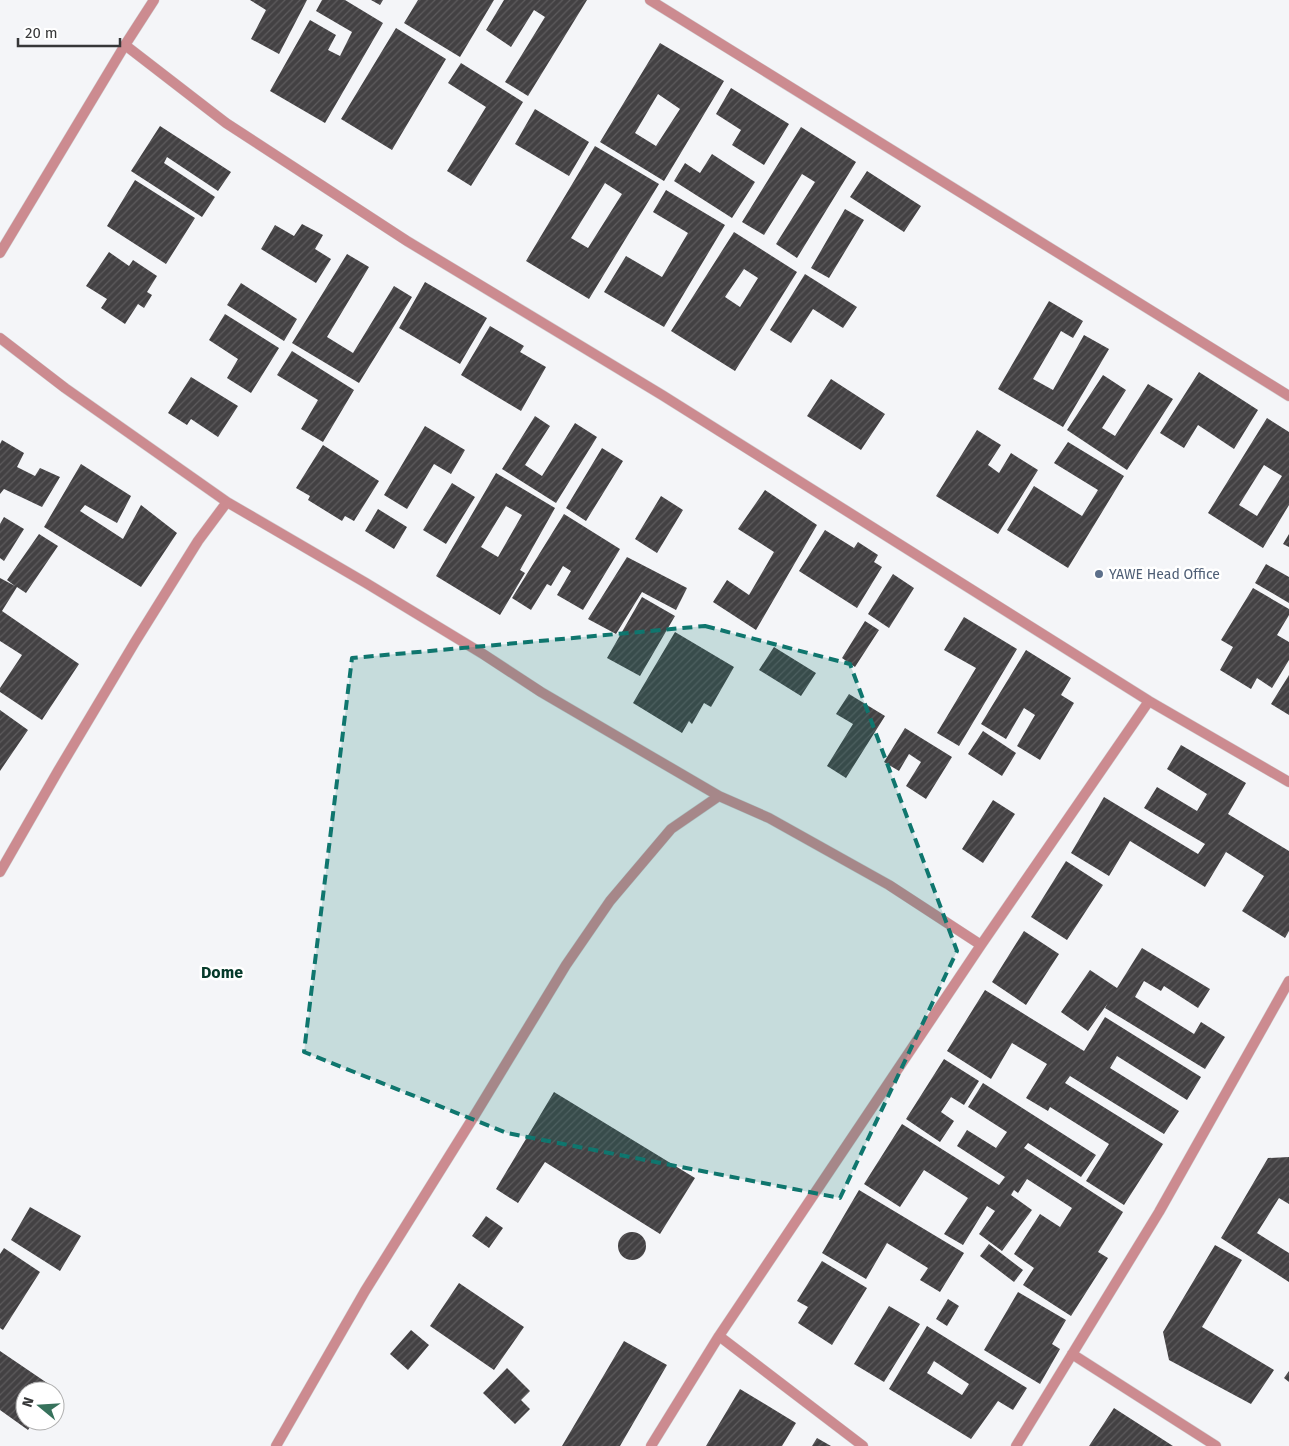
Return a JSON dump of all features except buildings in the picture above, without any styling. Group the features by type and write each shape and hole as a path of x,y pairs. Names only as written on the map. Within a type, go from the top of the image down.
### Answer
{"street":[{"path":"0,253 124,46 154,0"},
{"path":"650,0 1289,396"},
{"path":"124,46 226,123 407,241 662,395 1149,701 1289,782"},
{"path":"0,338 65,388 228,502 391,598 541,692 719,796 769,818 889,886 981,945"},
{"path":"0,872 135,642 198,541 228,502"},
{"path":"651,1446 719,1336 981,945 1149,701"},
{"path":"276,1446 365,1291 566,965 610,901 672,829 719,796"},
{"path":"1016,1446 1159,1212 1289,981"},
{"path":"719,1336 863,1446"},
{"path":"1072,1354 1216,1446"}],"highlighted area":[{"path":"705,626 850,664 957,951 840,1198 507,1133 304,1052 352,658"}],"place":[{"name":"YAWE Head Office","path":"1099,574"}],"district":[{"name":"Dome","path":"222,972"}]}
